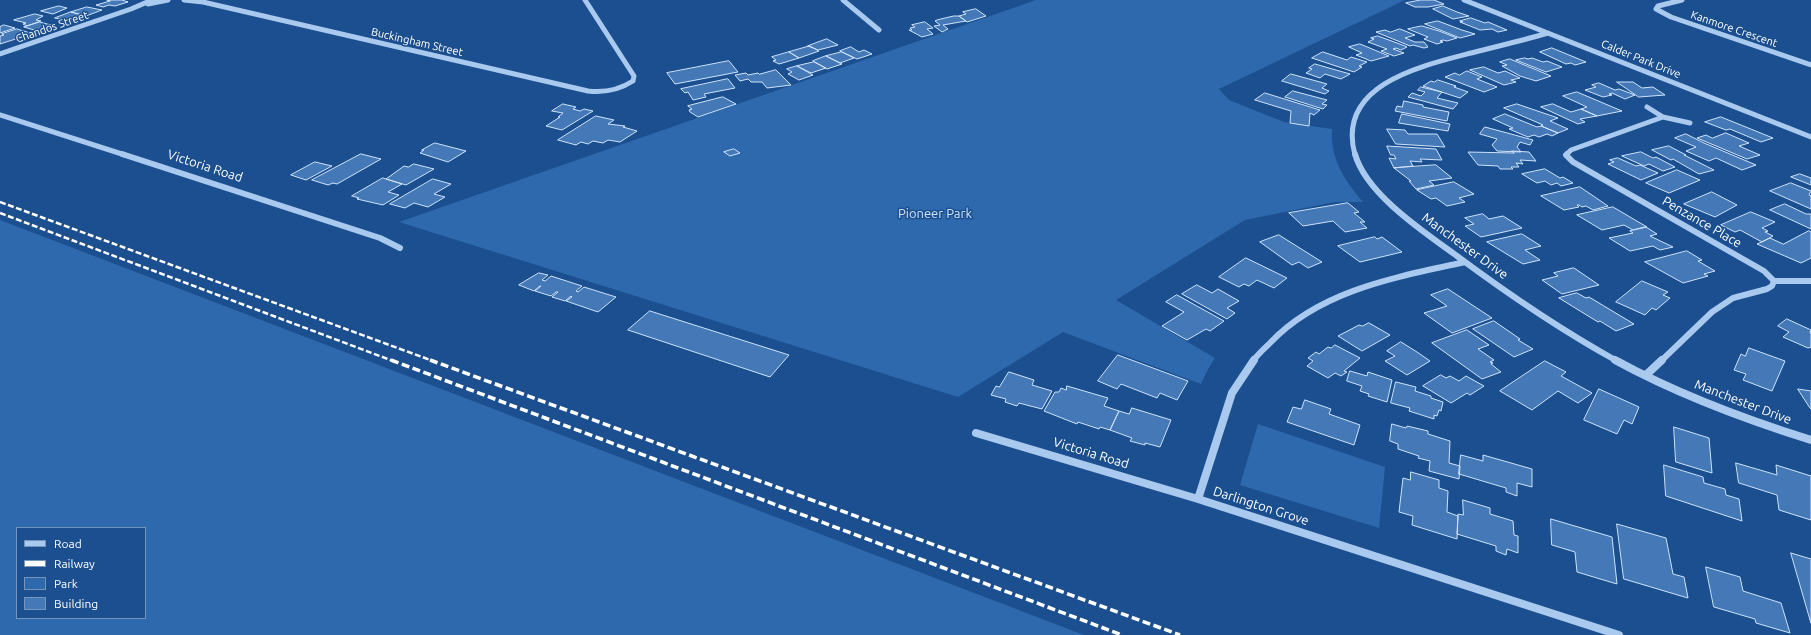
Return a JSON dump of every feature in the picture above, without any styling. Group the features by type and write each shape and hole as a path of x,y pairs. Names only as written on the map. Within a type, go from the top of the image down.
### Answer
{"street":[{"name":"Chandos Street","path":"0,54 152,0"},
{"name":"Chandos Street","path":"132,8 168,0"},
{"name":"Buckingham Street","path":"184,0 202,1 588,90 605,92 628,86 633,81 634,76 585,0"},
{"path":"843,0 879,30"},
{"name":"Calder Park Drive","path":"1464,0 1811,137"},
{"name":"Kanmore Crescent","path":"1682,0 1658,6 1656,10 1672,17 1811,65"},
{"name":"Manchester Drive","path":"1548,33 1413,69 1387,81 1372,93 1360,108 1354,122 1353,142 1358,163 1375,189 1400,213 1545,319 1596,349 1646,375 1737,415 1811,440"},
{"path":"1647,107 1663,117 1690,123"},
{"name":"Victoria Road","path":"0,115 314,215 380,238 400,248"},
{"name":"Penzance Place","path":"1663,117 1571,150 1566,155 1573,162 1764,271 1774,281"},
{"name":"Darlington Grove","path":"1465,262 1361,287 1330,300 1296,319 1256,357 1234,391 1198,499 1619,635"},
{"path":"1646,375 1712,312 1733,298 1767,289 1772,286 1774,281 1811,281"},
{"name":"Victoria Road","path":"976,433 1198,499"}],"green space":[{"name":"Pioneer Park","path":"1036,0 1405,0 1219,89 1229,100 1284,122 1332,129 1333,150 1336,160 1350,186 1363,202 1335,202 1245,220 1116,300 1215,358 1201,384 1063,332 958,397 399,222"},
{"path":"0,220 1084,635 0,635"},
{"path":"1258,424 1385,467 1379,528 1240,485"}],"building":[{"path":"107,0 122,0 128,2 115,6 109,5 103,7 96,5 110,1"},
{"path":"1421,0 1434,0 1444,4 1428,7 1415,7 1406,3"},
{"path":"59,6 67,8 53,14 41,11"},
{"path":"1443,6 1469,16 1453,19 1433,9"},
{"path":"87,7 102,10 86,16 71,12"},
{"path":"976,9 986,16 967,22 959,16 966,14 963,12"},
{"path":"71,12 86,16 70,21 55,18"},
{"path":"35,14 43,16 36,20 41,21 27,26 23,24 26,23 14,20"},
{"path":"959,16 966,21 943,25 948,29 942,32 934,26 940,25 935,21 937,20"},
{"path":"1471,18 1485,23 1488,22 1507,30 1498,32 1492,29 1480,30 1460,22"},
{"path":"1438,21 1475,34 1460,38 1425,24"},
{"path":"40,22 56,26 41,32 24,27"},
{"path":"925,22 933,28 927,29 933,34 922,37 909,30 912,30 910,28 915,27 912,25"},
{"path":"4,25 15,28 0,33 0,27"},
{"path":"1422,26 1457,38 1447,41 1443,40 1440,41 1443,42 1437,44 1424,39 1428,37 1408,29"},
{"path":"17,29 30,33 0,44 0,36 4,35 2,34"},
{"path":"1400,29 1415,35 1405,38 1415,42 1424,42 1428,47 1424,48 1413,45 1410,46 1376,32 1385,30 1390,32"},
{"path":"1378,36 1407,47 1401,50 1396,48 1393,49 1404,53 1394,56 1381,51 1387,49 1368,42 1374,39 1371,38"},
{"path":"827,39 838,45 818,50 808,46"},
{"path":"1360,44 1389,56 1371,61 1356,55 1362,53 1349,47"},
{"path":"810,46 819,51 799,58 789,52"},
{"path":"851,47 859,52 864,50 872,54 857,59 840,51"},
{"path":"1552,48 1586,62 1575,65 1571,63 1566,64 1540,52"},
{"path":"789,52 799,58 779,64 773,61 776,60 772,57"},
{"path":"842,52 854,58 840,63 826,56"},
{"path":"1323,52 1347,60 1351,57 1367,62 1359,66 1362,67 1354,72 1312,58"},
{"path":"826,56 842,64 827,69 813,61"},
{"path":"1532,58 1543,62 1547,61 1562,67 1546,72 1516,60"},
{"path":"1510,59 1551,76 1536,81 1520,76 1502,66 1507,65 1500,62"},
{"path":"729,61 738,72 675,84 667,73"},
{"path":"814,62 826,68 811,73 797,66"},
{"path":"1315,64 1350,74 1341,79 1325,74 1320,78 1306,73 1312,69 1309,68"},
{"path":"797,66 813,75 799,80 788,74 792,72 787,69"},
{"path":"1484,67 1498,73 1505,71 1520,78 1511,80 1516,82 1504,85 1470,70"},
{"path":"776,70 791,85 767,88 762,82 751,82 748,79 740,81 735,75 746,73 748,75 759,74"},
{"path":"1467,71 1482,77 1477,79 1497,87 1484,92 1445,77 1455,73 1459,75"},
{"path":"1291,74 1327,84 1322,88 1329,91 1325,94 1282,81"},
{"path":"728,79 735,88 704,94 706,97 693,100 688,92 685,93 681,89"},
{"path":"1438,80 1468,92 1460,98 1423,86 1431,81 1434,82"},
{"path":"1617,82 1633,82 1642,88 1653,87 1665,95 1639,97"},
{"path":"1599,83 1615,90 1619,89 1635,95 1625,99 1612,93 1609,94 1612,95 1603,97 1585,90 1596,87 1592,85"},
{"path":"1421,87 1442,92 1437,98 1458,103 1453,109 1408,97 1412,93 1421,96 1425,92 1418,90"},
{"path":"1293,91 1327,100 1322,104 1327,105 1323,109 1285,97"},
{"path":"1577,92 1622,111 1597,116 1581,109 1587,107 1563,96"},
{"path":"1265,93 1320,110 1314,115 1310,113 1309,126 1290,123 1291,111 1255,100"},
{"path":"723,97 736,104 698,117 689,110 692,109 688,106"},
{"path":"1404,101 1423,105 1423,107 1449,112 1447,121 1395,111 1397,106 1402,107"},
{"path":"563,104 576,107 573,109 580,111 584,109 593,111 562,130 546,126 560,117 558,117 563,113 552,111"},
{"path":"1517,104 1558,118 1550,121 1568,129 1558,133 1504,108"},
{"path":"1553,104 1571,112 1581,109 1597,116 1580,119 1585,122 1578,124 1541,107"},
{"path":"1402,114 1450,124 1448,131 1399,123"},
{"path":"1505,114 1537,127 1541,126 1558,133 1552,136 1547,134 1539,137 1534,135 1528,137 1509,129 1513,128 1493,119"},
{"path":"596,116 614,120 608,124 625,126 623,127 637,131 620,142 608,140 603,143 593,141 588,144 581,142 576,145 558,140"},
{"path":"1721,117 1773,138 1761,142 1730,129 1726,130 1705,122"},
{"path":"1485,127 1533,140 1530,145 1520,142 1517,147 1521,152 1497,151 1492,145 1497,139 1480,134"},
{"path":"1387,129 1405,130 1408,134 1437,134 1445,147 1396,144"},
{"path":"1726,133 1749,143 1739,146 1760,155 1747,159 1697,138 1706,135 1712,138"},
{"path":"1686,134 1756,165 1742,170 1716,158 1709,161 1686,151 1696,147 1675,138"},
{"path":"435,143 466,151 448,162 420,153 424,150 422,150"},
{"path":"1387,146 1436,149 1442,160 1420,159 1422,162 1410,161 1413,166 1394,168 1389,158 1396,159 1394,155 1391,155"},
{"path":"1669,146 1714,170 1699,174 1673,159 1671,160 1652,150"},
{"path":"734,149 740,153 730,156 724,152"},
{"path":"1512,151 1529,152 1536,161 1520,160 1523,164 1516,163 1519,167 1511,167 1513,169 1500,169 1498,166 1478,165 1468,152 1514,153"},
{"path":"1641,152 1653,158 1656,157 1675,167 1663,171 1649,164 1644,166 1622,156"},
{"path":"361,154 381,159 337,184 333,183 328,185 312,180"},
{"path":"1618,158 1658,173 1641,180 1608,164 1614,162 1610,160"},
{"path":"315,162 332,166 306,180 291,175"},
{"path":"414,164 434,169 406,185 386,179 404,166 408,167"},
{"path":"1436,165 1452,178 1429,181 1434,185 1416,189 1409,181 1411,181 1394,168"},
{"path":"1545,169 1560,178 1563,177 1573,183 1561,186 1557,183 1551,185 1545,181 1537,183 1522,174"},
{"path":"1677,170 1700,180 1669,193 1646,183"},
{"path":"1800,174 1811,178 1811,185 1791,177"},
{"path":"383,178 402,184 388,192 399,195 383,205 357,199 359,198 352,196"},
{"path":"433,179 451,184 434,194 445,197 428,207 414,203 405,208 390,204"},
{"path":"1454,182 1474,194 1459,198 1465,202 1447,206 1436,198 1431,199 1417,190"},
{"path":"1791,183 1811,191 1809,195 1811,196 1811,209 1770,191"},
{"path":"1580,187 1608,206 1593,210 1586,206 1582,207 1577,205 1579,207 1564,210 1541,196"},
{"path":"1712,192 1737,205 1715,217 1684,204"},
{"path":"1348,203 1359,212 1354,213 1365,222 1360,222 1367,228 1345,232 1333,221 1303,226 1289,213"},
{"path":"1785,204 1806,214 1811,214 1811,229 1770,210"},
{"path":"1613,207 1647,227 1633,230 1624,225 1602,230 1577,215"},
{"path":"1751,212 1775,222 1762,228 1768,231 1765,232 1773,236 1762,242 1740,230 1735,232 1721,225"},
{"path":"1483,214 1489,219 1503,216 1522,228 1481,237 1465,226 1474,224 1465,218"},
{"path":"1646,227 1657,234 1650,236 1673,247 1660,250 1653,246 1630,251 1609,238 1633,233 1630,231"},
{"path":"1809,231 1811,232 1811,258 1801,263 1757,244 1770,238 1783,244"},
{"path":"1522,234 1541,246 1525,250 1540,260 1523,264 1487,242"},
{"path":"1279,235 1322,262 1308,268 1299,262 1292,265 1260,242"},
{"path":"1375,237 1377,239 1382,237 1402,252 1360,262 1338,246"},
{"path":"1687,251 1702,260 1698,261 1715,271 1704,274 1708,276 1683,283 1645,262"},
{"path":"1246,258 1287,278 1274,288 1257,280 1249,286 1244,284 1239,287 1219,277"},
{"path":"1574,268 1599,285 1562,294 1542,280 1558,276 1554,273"},
{"path":"539,273 548,275 542,280 545,281 551,276 582,286 576,291 578,292 584,287 616,297 598,312 566,301 572,297 571,296 565,301 552,297 558,292 551,296 535,291 541,286 534,291 519,285"},
{"path":"1642,281 1668,292 1663,295 1670,298 1656,310 1652,308 1645,315 1616,302"},
{"path":"1197,285 1212,293 1218,289 1239,301 1227,308 1235,313 1227,319 1182,294"},
{"path":"1448,289 1492,318 1452,333 1424,313 1447,306 1431,295"},
{"path":"1577,293 1586,298 1589,297 1634,324 1616,331 1600,321 1598,322 1559,298"},
{"path":"1177,295 1224,321 1210,331 1206,329 1187,340 1162,326 1184,312 1166,302"},
{"path":"650,311 789,355 770,377 628,330"},
{"path":"1787,319 1811,330 1811,347 1808,348 1783,337 1789,332 1778,326"},
{"path":"1494,321 1520,339 1518,340 1533,349 1514,357 1473,329"},
{"path":"1369,323 1390,335 1362,351 1338,336 1359,325 1362,326"},
{"path":"1467,330 1489,345 1478,349 1494,360 1490,362 1493,363 1491,364 1501,372 1482,379 1432,343"},
{"path":"1401,342 1430,361 1407,375 1385,361 1395,356 1387,351"},
{"path":"1335,345 1360,358 1344,371 1347,372 1341,376 1335,373 1328,378 1307,366 1313,361 1308,358 1316,352 1319,354 1328,347 1331,348"},
{"path":"1749,348 1785,361 1772,391 1743,380 1746,374 1734,370 1741,354 1745,356"},
{"path":"1118,355 1188,381 1177,400 1160,393 1157,398 1121,384 1117,389 1098,381"},
{"path":"1545,361 1566,372 1561,376 1592,393 1578,403 1558,391 1532,410 1500,391"},
{"path":"1350,371 1367,376 1368,372 1392,380 1387,402 1368,396 1369,394 1360,391 1362,386 1347,381"},
{"path":"1009,372 1034,380 1032,385 1052,391 1042,409 1019,403 1017,406 1005,402 1006,399 991,395 996,386 999,387"},
{"path":"1441,375 1446,378 1450,376 1459,381 1466,376 1484,386 1470,395 1467,393 1451,403 1423,386"},
{"path":"1396,382 1416,387 1415,391 1443,402 1441,411 1439,410 1437,416 1434,415 1434,419 1409,411 1410,408 1391,403"},
{"path":"1067,386 1108,398 1104,406 1119,411 1110,430 1100,427 1099,429 1078,422 1077,424 1044,411 1055,392 1059,392 1061,388 1066,390"},
{"path":"1599,389 1639,407 1632,424 1624,420 1617,434 1584,420"},
{"path":"1798,389 1811,391 1811,409 1810,408"},
{"path":"1305,400 1331,409 1329,414 1360,425 1354,445 1287,422 1293,407 1301,409"},
{"path":"1132,408 1171,420 1160,447 1130,441 1132,438 1110,430 1119,411 1129,414"},
{"path":"1392,424 1406,428 1407,426 1428,431 1428,434 1450,441 1449,463 1460,466 1459,479 1429,471 1430,461 1418,458 1419,456 1398,449 1398,444 1390,441"},
{"path":"1674,427 1709,438 1712,473 1676,462"},
{"path":"1461,455 1483,461 1483,455 1532,469 1532,487 1517,483 1517,496 1506,492 1506,488 1459,474"},
{"path":"1736,463 1777,475 1776,465 1811,476 1811,520 1779,510 1777,495 1739,483"},
{"path":"1664,465 1703,477 1704,483 1725,489 1726,495 1739,499 1742,521 1666,496"},
{"path":"1411,472 1439,480 1439,488 1448,491 1447,512 1458,516 1457,539 1412,525 1413,516 1399,512 1403,478 1410,480"},
{"path":"1463,500 1490,508 1490,514 1513,521 1514,535 1518,536 1518,553 1507,549 1506,555 1496,551 1496,546 1457,534 1458,514 1463,515"},
{"path":"1551,519 1612,537 1617,584 1577,572 1575,552 1552,545"},
{"path":"1617,524 1666,538 1673,574 1684,577 1688,598 1624,579"},
{"path":"1791,553 1811,559 1811,623"},
{"path":"1706,567 1740,577 1743,591 1781,603 1790,633 1756,623 1755,619 1714,607"}],"railway":[{"path":"0,202 433,361"},
{"path":"0,213 393,361"},
{"path":"391,360 1122,635"},
{"path":"430,360 1180,635"}]}
